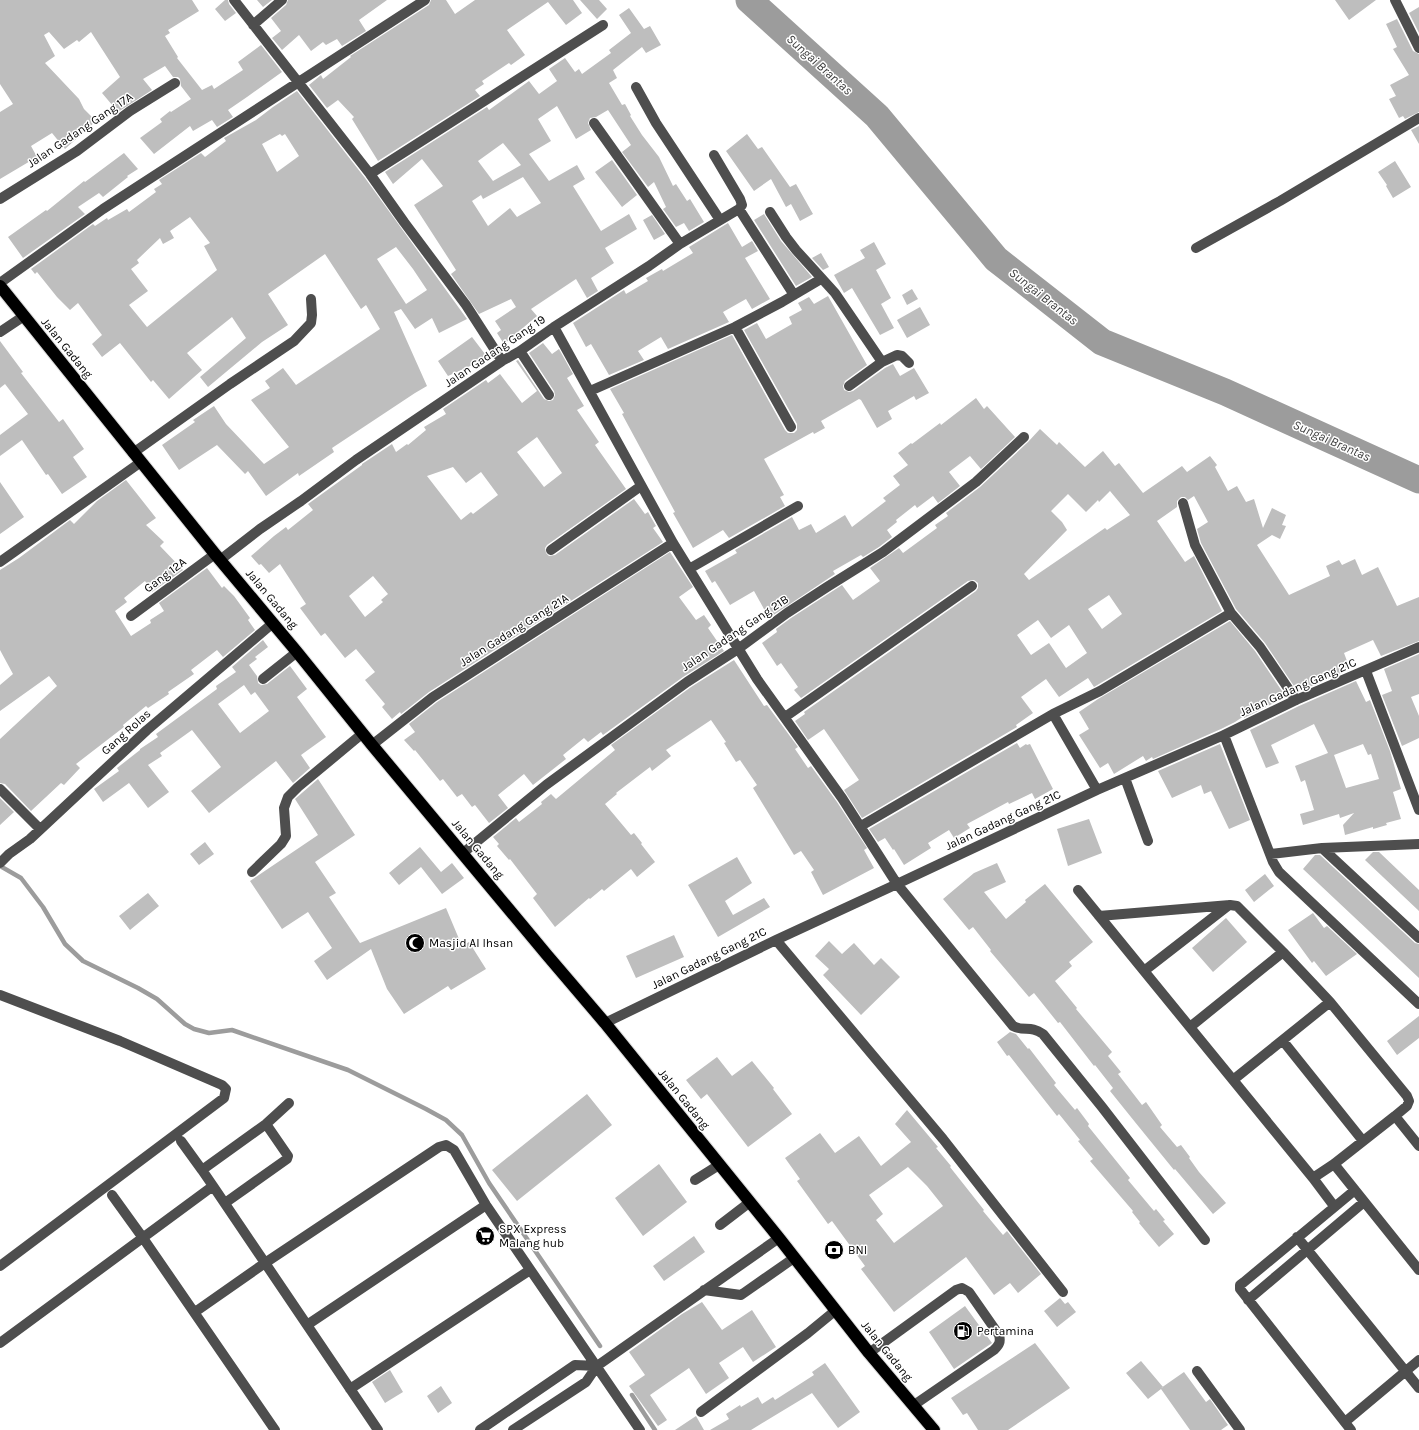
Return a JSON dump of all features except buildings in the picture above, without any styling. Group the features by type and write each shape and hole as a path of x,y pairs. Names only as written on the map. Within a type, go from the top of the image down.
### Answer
{"highway":[{"name":"Jalan Gadang","path":"0,286 217,557 274,623 372,745 605,1023 779,1238 869,1353 934,1430"}],"street":[{"path":"234,0 370,174 466,305 502,361"},
{"path":"253,25 282,0"},
{"path":"0,283 103,209 425,0"},
{"path":"1395,0 1418,43"},
{"path":"370,174 603,25"},
{"name":"Jalan Gadang Gang 17A","path":"0,199 77,151 130,111 175,83"},
{"path":"636,87 656,123 720,220"},
{"path":"1196,248 1280,201 1419,118"},
{"path":"594,123 680,244"},
{"path":"714,155 740,198 742,205 739,209 794,296"},
{"name":"Jalan Gadang Gang 19","path":"217,557 301,501 356,460 502,361 520,351 680,244 739,209"},
{"path":"770,212 789,241 821,279 835,293 882,362"},
{"path":"590,391 735,328 794,296 821,279"},
{"path":"0,562 137,458 230,384 294,342 311,323 312,299"},
{"path":"0,332 24,316"},
{"path":"554,327 688,569 757,679 860,826 897,884 1013,1026 1018,1028 1032,1028 1043,1034 1102,1107 1205,1240"},
{"path":"735,328 791,427"},
{"path":"520,351 549,395"},
{"path":"849,386 882,362 897,354 902,356 909,363"},
{"name":"Jalan Gadang Gang 21B","path":"463,853 546,785 687,682 738,649 794,609 883,552 976,482 1024,437"},
{"path":"551,550 641,486"},
{"path":"1183,503 1195,545 1231,613 1260,647 1296,700"},
{"path":"688,569 798,506"},
{"name":"Jalan Gadang Gang 21A","path":"372,745 433,697 673,543"},
{"name":"Gang 12A","path":"131,616 217,557"},
{"path":"785,717 972,586"},
{"path":"860,826 1053,714 1100,691 1231,613"},
{"name":"Gang Rolas","path":"1,862 9,854 30,839 147,730 274,623"},
{"name":"Jalan Gadang Gang 21C","path":"605,1023 776,940 1097,790 1224,735 1296,700 1417,648"},
{"path":"263,679 298,652"},
{"path":"1366,671 1419,810"},
{"path":"1053,714 1097,790"},
{"path":"252,872 281,844 286,836 284,808 288,797 298,786 363,733"},
{"path":"1224,735 1279,872 1419,1004"},
{"path":"1125,778 1148,841"},
{"path":"0,788 40,829"},
{"path":"1271,854 1322,848 1419,844"},
{"path":"1322,848 1419,938"},
{"path":"1078,890 1313,1178 1334,1206"},
{"path":"1099,916 1230,905 1238,906 1330,1002 1407,1096 1409,1101 1407,1106 1334,1164 1313,1178"},
{"path":"1144,971 1230,905"},
{"path":"776,940 943,1139 1063,1292"},
{"path":"1190,1028 1283,952"},
{"path":"0,994 120,1041 222,1085 226,1089 224,1098 0,1266"},
{"path":"1233,1080 1330,1002"},
{"path":"1283,1041 1363,1141"},
{"path":"202,1170 266,1124 289,1103"},
{"path":"1395,1116 1419,1146"},
{"path":"225,1203 287,1159 288,1156 266,1124"},
{"path":"181,1141 225,1203 378,1430"},
{"path":"195,1312 265,1263 439,1147 446,1145 454,1150 486,1205 640,1430"},
{"path":"1334,1164 1419,1270"},
{"path":"695,1180 719,1165"},
{"path":"0,1343 213,1186"},
{"path":"1355,1190 1240,1285 1240,1289 1348,1426 1419,1360"},
{"path":"112,1195 195,1312 275,1430"},
{"path":"720,1224 750,1202"},
{"path":"1248,1300 1364,1202"},
{"path":"307,1325 486,1205"},
{"path":"1298,1237 1419,1388"},
{"path":"506,1412 515,1429 586,1382 597,1366 779,1238"},
{"path":"704,1290 741,1294 794,1258"},
{"path":"350,1389 530,1270"},
{"path":"869,1353 956,1290 962,1288 969,1292 999,1335 1000,1341 994,1350 914,1405"},
{"path":"701,1412 808,1333 836,1310"},
{"path":"480,1430 575,1365 597,1366"},
{"path":"1197,1371 1240,1430"}],"waterway":[{"name":"Sungai Brantas","path":"749,0 877,116 996,259 1102,342 1225,392 1419,480"},
{"path":"0,866 21,878 43,907 65,944 83,961 157,999 185,1024 194,1029 209,1033 232,1030 348,1070 446,1120 462,1135 489,1183 600,1346"},
{"path":"632,1395 655,1430"}],"place":[{"name":"Masjid Al Ihsan","path":"415,943"},
{"name":"SPX Express Malang hub","path":"485,1236"},
{"name":"BNI","path":"834,1250"},
{"name":"Pertamina","path":"963,1331"}]}
